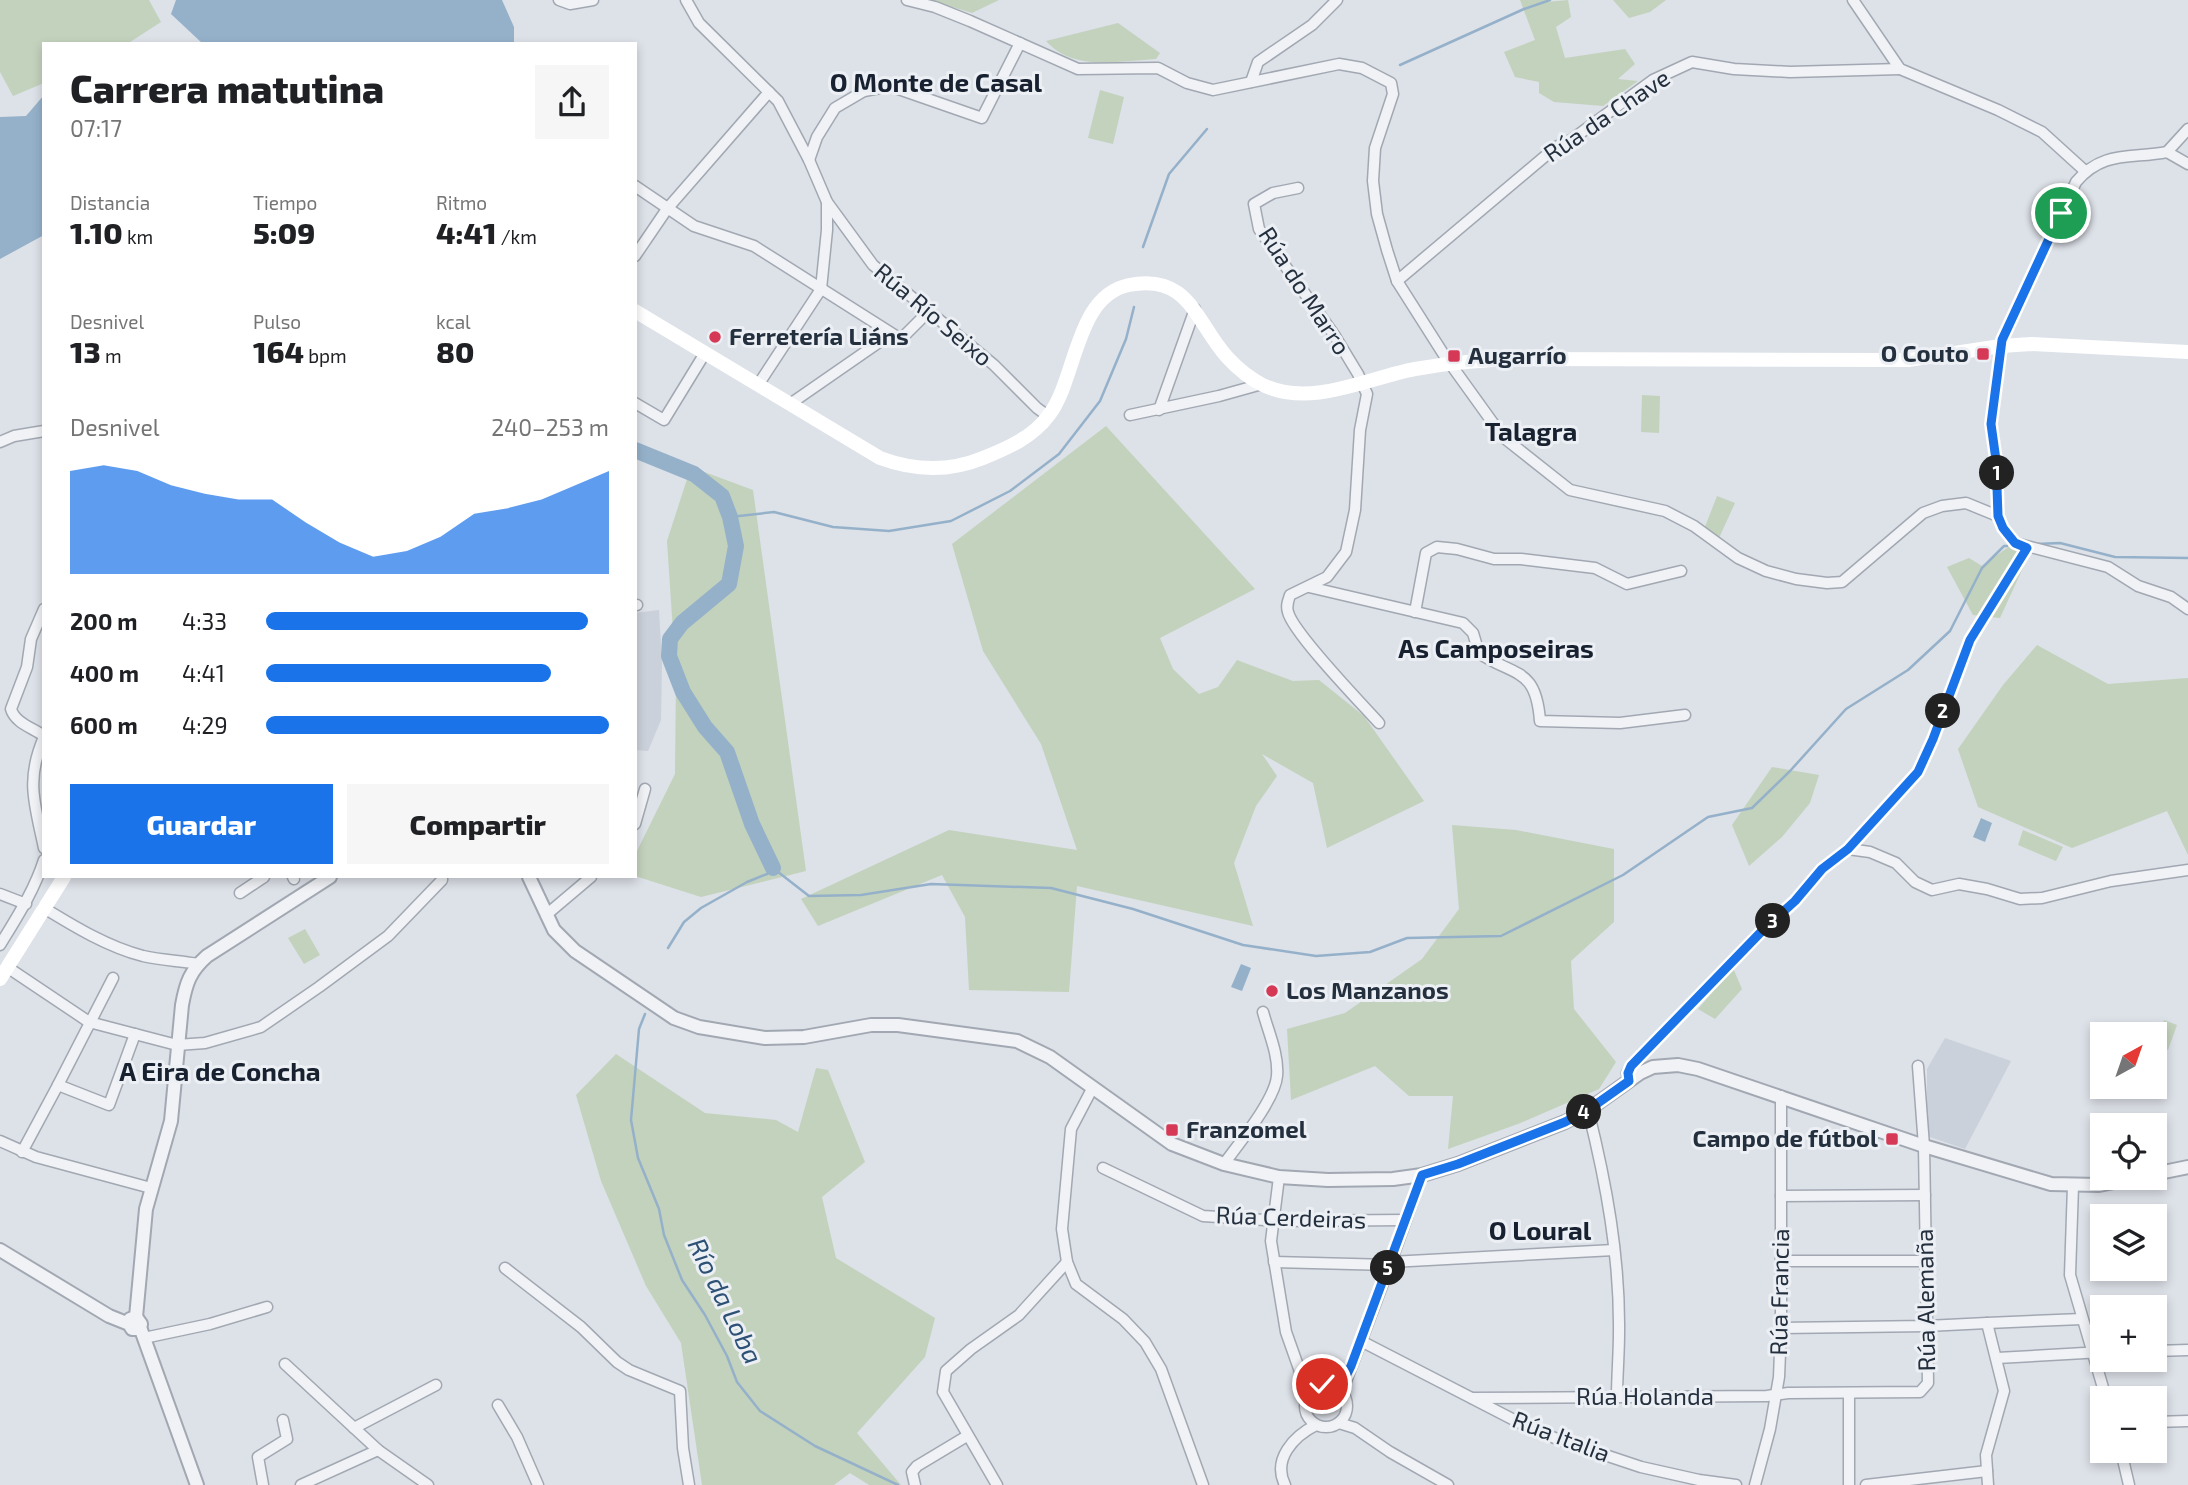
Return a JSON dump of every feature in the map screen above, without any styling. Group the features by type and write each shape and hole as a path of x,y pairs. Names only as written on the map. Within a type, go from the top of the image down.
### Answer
{"main road":[{"path":"637,311 880,458 901,466 920,469 965,465 1027,438 1048,416 1066,382 1089,317 1099,302 1108,294 1129,285 1160,286 1184,297 1227,358 1262,384 1289,394 1303,395 1412,369 1450,363 1515,359 1908,360 2031,344 2188,352"},
{"path":"4,973 63,878"}],"street":[{"path":"559,0 570,4 593,0"},
{"name":"Rúa Río Seixo","path":"686,0 699,23 778,101 809,160 827,202 873,265 994,365 1048,416"},
{"path":"906,0 947,12 1078,69 1158,68 1187,83 1213,90 1339,64 1362,68 1391,83 1393,94 1375,148 1373,181 1377,214 1398,281 1450,363 1503,437 1570,490 1665,511 1694,526 1738,558 1766,571 1827,583 1842,582 1923,513 1942,506 1966,503 1998,516"},
{"path":"1251,82 1258,62 1312,26 1337,0"},
{"path":"1853,0 1900,69 1998,110 2042,132 2085,171"},
{"path":"809,160 817,136 835,108 864,91 890,86 982,118 1020,43"},
{"name":"Rúa da Chave","path":"1398,281 1556,148 1653,80 1692,62 1734,69 1790,72 1900,69"},
{"path":"637,253 667,209 769,92"},
{"path":"2166,152 2188,129"},
{"path":"2188,164 2166,152 2108,159 2085,171 2076,182 2001,346 1991,424 1996,460 1998,516 2003,528 2015,543 2108,567 2138,586 2171,597 2188,609"},
{"path":"637,187 694,226 754,246 899,338 904,337 928,312"},
{"name":"Rúa do Marro","path":"1298,188 1273,193 1254,204 1259,229 1328,326 1362,382"},
{"path":"758,385 821,289 827,202"},
{"path":"1159,410 1195,309"},
{"path":"790,404 891,334"},
{"path":"637,404 664,420 705,353"},
{"path":"1362,382 1367,394 1360,430 1355,510 1346,552 1327,577 1290,595 1288,613 1293,624 1380,723"},
{"path":"1130,415 1262,384"},
{"path":"0,442 14,436 42,431"},
{"path":"1415,612 1426,553 1437,547 1494,559 1544,561 1595,568 1628,584 1681,571"},
{"path":"1629,1081 1631,1066 1762,931 1795,901 1822,869 1848,849 1918,772 1970,640 2027,548"},
{"path":"1309,587 1463,623 1473,633 1479,653 1490,661 1517,671 1531,683 1539,703 1540,721 1620,723 1685,715"},
{"path":"42,614 31,639 27,667 11,709 18,720 42,736"},
{"path":"42,743 32,772 35,808 42,839"},
{"path":"637,817 645,789"},
{"path":"1848,849 1870,852 1896,863 1915,882 1932,890 1959,884 1987,888 2020,899 2042,898 2111,881 2188,870"},
{"path":"0,945 26,904 42,866"},
{"path":"240,893 262,878"},
{"path":"197,1485 137,1327 146,1209 169,1130 186,983 198,964 328,878"},
{"path":"4,973 89,1022 177,1045 205,1043 261,1027 388,936 442,878"},
{"path":"529,878 554,930 575,951 674,1018 699,1027 765,1038 804,1037 872,1026 898,1025 1001,1037 1035,1048 1172,1144 1224,1164 1279,1177 1328,1180 1392,1179 1422,1175 1565,1122 1653,1067 1678,1065 1781,1096 1924,1146 2051,1184 2090,1185"},
{"path":"545,915 590,878"},
{"path":"0,894 26,904"},
{"path":"44,908 117,948 146,956 198,964"},
{"path":"22,1152 113,978"},
{"path":"1224,1164 1272,1094 1277,1077 1277,1064 1263,1012"},
{"path":"58,1086 109,1105 135,1034"},
{"name":"Rúa Alemaña","path":"1776,1395 1920,1392 1928,1382 1924,1146 1918,1066"},
{"path":"1093,1087 1071,1129 1062,1229 1067,1262 1076,1284 1123,1320 1144,1342 1161,1369 1203,1485"},
{"name":"Rúa Francia","path":"1755,1485 1776,1395 1781,1328 1781,1096"},
{"path":"1588,1110 1605,1181 1614,1250 1619,1331 1617,1397"},
{"path":"0,1141 22,1152 151,1188"},
{"path":"2167,1171 2188,1167"},
{"name":"Rúa Cerdeiras","path":"1103,1168 1203,1216 1272,1221 1406,1220"},
{"name":"Rúa Cerdeiras","path":"1422,1175 1390,1264 1614,1250"},
{"path":"1279,1177 1271,1241 1286,1332 1308,1394"},
{"path":"2073,1186 2070,1275 2082,1319 2090,1337"},
{"path":"1781,1196 1925,1195"},
{"path":"0,1250 109,1316 137,1327 210,1324 267,1307"},
{"path":"1781,1261 1925,1261"},
{"path":"997,1485 943,1392 946,1371 1019,1314 1067,1262"},
{"path":"1274,1262 1390,1264 1347,1374 1337,1388"},
{"path":"1364,1264 1378,1274 1382,1281"},
{"path":"505,1268 580,1327 617,1362 629,1370 680,1391 683,1448 689,1485"},
{"path":"1781,1328 1927,1326 2082,1319"},
{"path":"1987,1323 2004,1391 1986,1455 1988,1485"},
{"name":"Rúa Holanda","path":"1361,1341 1472,1398 1776,1395"},
{"path":"2167,1351 2188,1350"},
{"path":"1997,1357 2090,1352"},
{"path":"285,1364 378,1450 428,1485"},
{"path":"1303,1377 1318,1386 1337,1388 1347,1402 1343,1418 1331,1427 1312,1421 1304,1403 1308,1394 1318,1386"},
{"path":"354,1428 436,1385"},
{"path":"1849,1394 1849,1485"},
{"name":"Rúa Italia","path":"1472,1398 1558,1439 1640,1467 1737,1485"},
{"path":"1507,1416 1507,1404 1513,1398"},
{"path":"498,1405 517,1437 538,1485"},
{"path":"1343,1418 1448,1485"},
{"path":"263,1485 258,1457 287,1438 283,1420"},
{"path":"1285,1485 1280,1469 1287,1449 1312,1421"},
{"path":"2167,1422 2188,1422"},
{"path":"915,1485 912,1472 917,1466 968,1436"},
{"path":"301,1485 378,1450"},
{"path":"2124,1463 2129,1485"},
{"path":"1866,1485 1987,1471"}],"shaded area":[{"path":"659,610 661,720 648,751 637,750 637,613"},
{"path":"1945,1038 2011,1061 1965,1149 1927,1136 1927,1069"}],"green space":[{"path":"0,0 149,0 161,22 130,42 42,42 42,84 13,96 0,72"},
{"path":"930,0 999,0 972,13"},
{"path":"1520,0 1568,0 1571,17 1556,27 1565,58 1625,49 1635,64 1618,79 1638,81 1603,106 1554,102 1539,93 1539,82 1515,77 1504,52 1535,40"},
{"path":"1613,0 1666,0 1650,12 1629,18"},
{"path":"1118,23 1160,53 1156,59 1083,61 1057,51 1046,41"},
{"path":"1100,90 1124,97 1113,144 1088,138"},
{"path":"1642,395 1660,396 1659,433 1641,432"},
{"path":"1106,426 1255,589 1160,638 1173,669 1199,694 1218,687 1237,660 1293,681 1319,680 1364,716 1424,801 1327,848 1313,783 1262,754 1277,776 1256,806 1234,863 1253,926 1077,886 1069,992 969,990 965,917 942,875 818,926 801,899 949,830 1077,850 1041,744 983,651 952,544"},
{"path":"691,467 753,490 806,871 701,897 637,877 637,851 675,774 676,677 667,541"},
{"path":"1717,496 1735,503 1719,538 1705,527"},
{"path":"2011,545 2027,559 2000,618 1973,615 1947,567 1969,558 1982,566"},
{"path":"2037,645 2108,684 2188,678 2188,855 2167,811 2072,848 1978,807 1958,749 2003,685"},
{"path":"1772,767 1819,775 1810,803 1782,837 1749,866 1732,825"},
{"path":"1452,825 1516,830 1614,849 1614,922 1571,961 1574,1009 1616,1062 1599,1089 1518,1124 1448,1149 1453,1096 1409,1096 1375,1066 1291,1100 1287,1029 1345,1013 1422,959 1459,909"},
{"path":"2023,830 2063,847 2056,861 2018,845"},
{"path":"305,929 320,955 304,964 288,938"},
{"path":"1733,968 1742,989 1715,1019 1698,1009"},
{"path":"2164,1020 2177,1025 2168,1050 2167,1022 2163,1022"},
{"path":"616,1054 705,1113 776,1120 798,1132 816,1068 828,1070 865,1162 822,1197 836,1258 935,1318 925,1357 857,1433 901,1485 869,1485 850,1473 834,1485 702,1485 681,1343 646,1286 601,1181 576,1095"}],"water":[{"path":"176,0 502,0 514,27 514,42 201,42 171,14"},
{"path":"42,97 42,236 0,259 0,117 26,116"},
{"path":"1981,818 1992,823 1985,842 1973,837"},
{"path":"1241,964 1251,968 1242,991 1231,987"}],"waterway":[{"path":"1400,65 1550,0"},
{"path":"1143,247 1169,174 1207,129"},
{"path":"730,517 774,512 833,527 889,531 951,521 1010,491 1059,454 1100,401 1126,339 1134,307"},
{"name":"Río da Loba","path":"637,451 694,474 722,496 730,517 736,546 729,584 682,623 670,639 669,656 683,692 705,727 727,752 752,824 773,868"},
{"path":"2036,544 2060,543 2115,557 2188,558"},
{"path":"668,948 684,922 701,908 767,874 773,868 809,896 861,895 931,884 1051,888 1133,909 1243,945 1316,956 1370,952 1407,938 1501,936 1623,875 1708,817 1752,808 1846,709 1908,670 1950,631 1982,568 2007,546"},
{"name":"Río da Loba","path":"645,1014 639,1029 631,1120 638,1158 659,1209 664,1235 682,1280 705,1315 727,1356 737,1382 760,1411 815,1446 898,1485"}],"place":[{"name":"Ferretería Liáns","path":"715,337"},
{"name":"O Couto","path":"1983,354"},
{"name":"Augarrío","path":"1454,356"},
{"name":"Los Manzanos","path":"1272,991"},
{"name":"Franzomel","path":"1172,1130"},
{"name":"Campo de fútbol","path":"1892,1139"}],"district":[{"name":"O Monte de Casal","path":"936,83"},
{"name":"Talagra","path":"1531,432"},
{"name":"As Camposeiras","path":"1496,649"},
{"name":"A Eira de Concha","path":"220,1072"},
{"name":"O Loural","path":"1540,1231"}],"route":[{"path":"1322,1384 1333,1385 1347,1374 1351,1366 1422,1175 1458,1164 1565,1122 1582,1114 1629,1081 1627,1078 1631,1066 1762,931 1795,901 1822,869 1848,849 1918,772 1970,640 2027,548 2015,543 2003,528 1998,516 1996,460 1991,424 2002,340 2061,213"}]}
